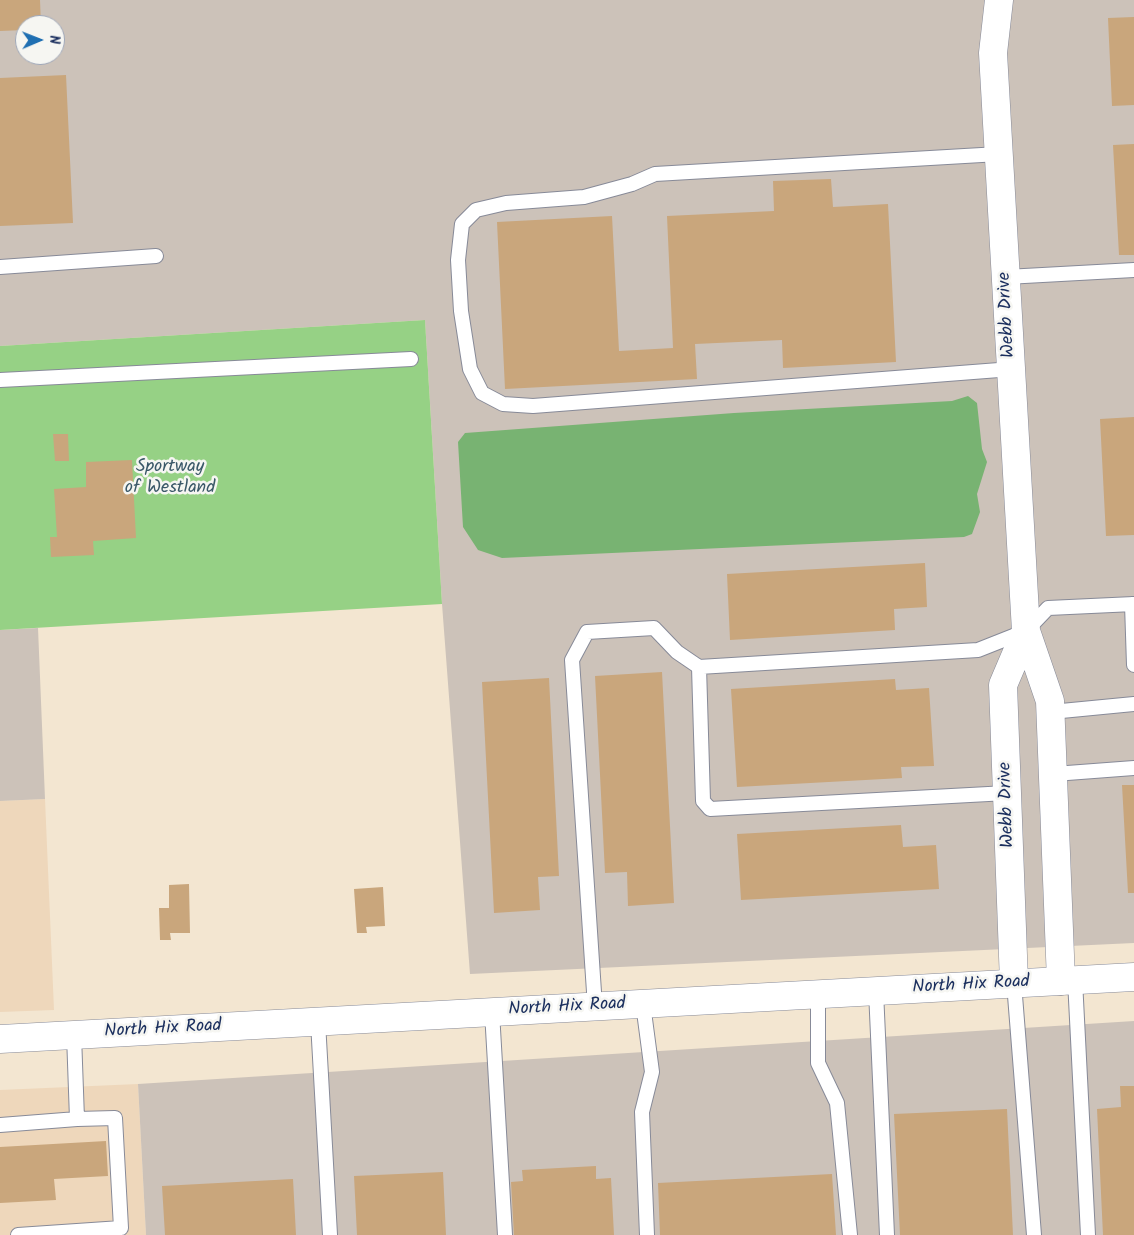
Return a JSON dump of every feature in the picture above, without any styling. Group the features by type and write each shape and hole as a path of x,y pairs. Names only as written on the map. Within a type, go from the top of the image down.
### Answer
{"street":[{"name":"Webb Drive","path":"999,0 992,53 1026,631 1050,701 1068,980"},
{"name":"Webb Drive","path":"1014,983 1003,685 1026,631"},
{"name":"North Hix Road","path":"0,1039 1134,977"}],"lane":[{"path":"999,154 654,174 632,184 584,197 506,203 476,210 462,224 458,260 461,311 470,369 482,393 502,404 533,406 1012,369"},
{"path":"0,267 156,256"},
{"path":"1006,277 1134,270"},
{"path":"0,380 411,360"},
{"path":"595,1006 572,660 587,632 654,628 677,652 699,667 978,650 1026,631 1048,608 1133,604 1134,665"},
{"path":"699,667 703,801 710,809 1007,793"},
{"path":"1051,712 1134,704"},
{"path":"1054,774 1134,768"},
{"path":"1068,980 1088,1235"},
{"path":"1014,983 1034,1235"},
{"path":"876,991 887,1235"},
{"path":"818,994 818,1063 837,1103 850,1235"},
{"path":"643,1004 652,1072 642,1112 647,1235"},
{"path":"492,1012 504,1235"},
{"path":"318,1022 330,1235"},
{"path":"74,1035 78,1119"},
{"path":"0,1125 115,1118 121,1228 18,1235"}],"shaded area":[{"path":"0,0 1134,0 1134,943 470,974 442,604 425,320 0,346"},
{"path":"38,628 45,799 0,801 0,630"},
{"path":"45,799 54,1010 0,1012 0,801"},
{"path":"1134,1021 1134,1235 146,1235 138,1084"},
{"path":"138,1084 146,1235 0,1235 0,1090"}],"green space":[{"name":"Sportway of Westland","path":"425,320 442,604 0,630 0,346"},
{"path":"968,396 977,403 982,449 987,462 977,494 980,512 972,534 964,537 502,558 478,550 463,527 458,442 465,433 734,413 952,401"}],"building":[{"path":"0,0 40,0 41,15 15,15 15,30 0,31"},
{"path":"1134,17 1134,105 1112,106 1108,18"},
{"path":"66,75 73,223 0,226 0,78"},
{"path":"1134,144 1134,255 1119,255 1113,145"},
{"path":"831,179 833,207 888,204 896,362 783,368 782,340 695,344 697,379 505,389 497,222 612,216 619,351 673,348 667,216 774,211 773,181"},
{"path":"1134,417 1134,535 1106,536 1100,419"},
{"path":"53,434 68,434 69,461 55,461"},
{"path":"132,460 136,538 93,541 94,555 51,557 50,537 57,537 54,489 86,487 86,462"},
{"path":"925,563 927,607 894,609 895,630 730,640 727,574"},
{"path":"662,672 674,903 628,906 627,872 605,873 595,676"},
{"path":"549,678 559,876 538,877 540,910 494,913 482,682"},
{"path":"895,679 896,690 929,688 934,766 901,767 902,778 737,787 731,689"},
{"path":"1122,785 1134,785 1134,893 1128,893"},
{"path":"901,825 903,847 936,845 939,889 741,900 737,834"},
{"path":"189,884 190,933 170,933 171,940 160,940 159,908 169,908 169,885"},
{"path":"383,887 385,926 366,927 367,933 357,933 354,889"},
{"path":"1120,1086 1134,1086 1134,1235 1103,1235 1097,1109 1121,1107"},
{"path":"1007,1109 1013,1235 900,1235 894,1114"},
{"path":"106,1141 108,1176 54,1179 56,1200 0,1203 0,1147"},
{"path":"596,1166 596,1179 611,1178 614,1235 514,1235 511,1182 523,1181 522,1170"},
{"path":"443,1172 446,1235 357,1235 354,1176"},
{"path":"832,1174 836,1235 660,1235 658,1183"},
{"path":"293,1179 296,1235 165,1235 162,1186"}]}
